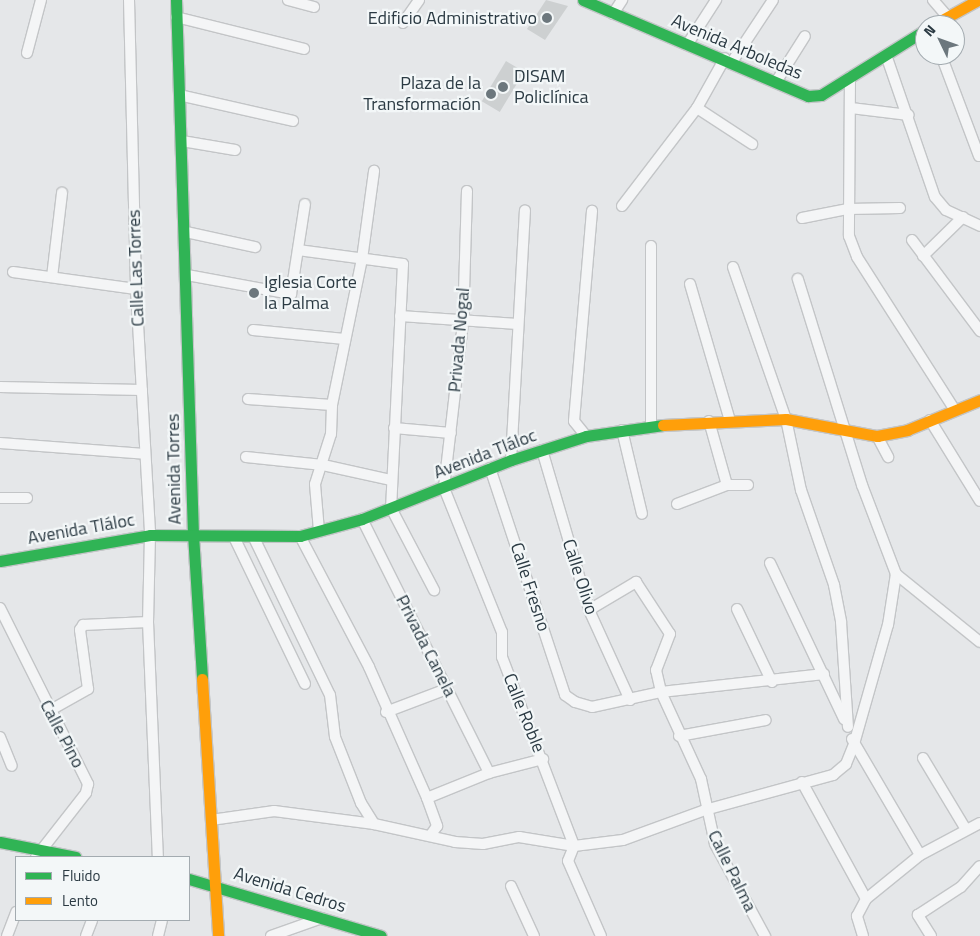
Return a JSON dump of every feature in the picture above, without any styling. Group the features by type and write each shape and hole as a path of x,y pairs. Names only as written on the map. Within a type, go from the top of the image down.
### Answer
{"main road":[{"name":"Avenida Torres","path":"176,0 186,232 193,534 218,936"},
{"name":"Avenida Arboledas","path":"583,0 687,45 728,60 798,93 821,95 915,36"},
{"path":"949,15 978,0 980,4"},
{"name":"Avenida Tláloc","path":"0,561 150,536 193,534 254,538 300,536 362,520 511,460 586,436 622,430 709,421 786,419 877,436 930,420 980,400"},
{"path":"0,842 37,854 63,856"},
{"name":"Avenida Cedros","path":"190,879 216,885 364,933 381,936"}],"street":[{"path":"27,53 41,0"},
{"name":"Calle Las Torres","path":"129,0 136,289 150,536 148,622 158,856"},
{"path":"288,0 314,7"},
{"path":"403,22 419,0"},
{"path":"613,14 622,0"},
{"path":"687,45 716,0"},
{"path":"622,206 697,108 728,60 773,0"},
{"path":"933,0 946,15"},
{"path":"176,16 304,49"},
{"path":"776,82 805,36"},
{"path":"886,55 909,115 935,198 946,210 980,226"},
{"path":"945,65 979,156"},
{"path":"850,77 849,236 857,257 955,410"},
{"path":"179,95 293,121"},
{"path":"697,108 752,144"},
{"path":"851,108 909,115"},
{"path":"182,141 236,150"},
{"path":"319,531 315,484 323,466 332,405 362,258 374,171"},
{"name":"Privada Nogal","path":"444,488 462,323 466,191"},
{"path":"52,277 62,193"},
{"path":"187,275 287,296 298,250 305,204"},
{"path":"802,218 848,209 900,208"},
{"path":"511,460 525,210"},
{"path":"586,436 574,421 592,211"},
{"path":"924,256 963,217"},
{"path":"186,232 255,247"},
{"path":"912,240 980,331"},
{"path":"651,246 651,426"},
{"path":"298,250 402,264 391,508 434,590"},
{"path":"733,267 786,419 801,490 824,560 841,622 848,727"},
{"path":"13,272 136,289"},
{"path":"211,820 274,811 374,824 430,836 483,844 520,837 574,846 623,840 705,810 833,775 846,764 854,744 888,625 896,574 887,543 862,485 798,279"},
{"path":"690,284 730,421"},
{"path":"400,316 462,323 518,324"},
{"path":"253,330 345,339"},
{"path":"0,387 142,390"},
{"path":"248,399 332,405"},
{"path":"930,420 980,501"},
{"path":"709,421 727,485"},
{"path":"394,428 451,433"},
{"path":"622,430 642,514"},
{"path":"877,436 888,457"},
{"path":"0,443 145,454"},
{"name":"Calle Olivo","path":"542,450 589,610 630,700"},
{"path":"246,457 323,466 391,480"},
{"name":"Calle Fresno","path":"490,468 565,695 575,702 592,707 630,700"},
{"path":"677,504 727,485 748,485"},
{"name":"Calle Roble","path":"444,488 502,632 502,657 543,759 574,846 568,861 601,936"},
{"path":"0,498 27,498"},
{"name":"Privada Canela","path":"362,520 489,773"},
{"path":"300,536 369,667 386,712 427,798 437,826 430,836"},
{"path":"234,537 305,684"},
{"path":"254,538 330,695 335,737 361,803 374,824"},
{"path":"770,563 824,674 854,744 920,854"},
{"path":"896,574 980,642"},
{"name":"Calle Palma","path":"589,610 631,584 640,585 670,634 656,670 661,692 679,736 701,779 705,810 715,844 765,936"},
{"name":"Calle Pino","path":"0,608 49,711 88,784 86,793 37,854"},
{"path":"737,609 772,682"},
{"path":"49,711 88,689 80,630 83,625 148,622"},
{"path":"630,700 661,692 772,682 824,674"},
{"path":"386,712 447,689"},
{"path":"679,736 766,720"},
{"path":"0,737 12,766"},
{"path":"923,758 965,828"},
{"path":"427,798 489,773 543,759"},
{"path":"802,782 866,899"},
{"path":"863,936 857,916 866,899 920,854 965,828 980,823"},
{"path":"931,936 918,915 961,887 980,866"},
{"path":"511,886 534,936"},
{"path":"7,936 15,915"},
{"path":"271,936 322,918"},
{"path":"86,936 92,921"}],"building":[{"name":"Edificio Administrativo","path":"546,0 568,6 545,40 527,29"},
{"name":"DISAM Policlínica","path":"506,61 524,72 500,112 482,101"}],"traffic: fast":[{"path":"176,0 193,534 202,679"},
{"path":"583,0 808,96 821,95 915,36"},
{"path":"0,561 150,535 300,536 362,519 511,460 586,436 663,425"},
{"path":"0,842 71,856"},
{"path":"190,879 381,936"}],"traffic: slow":[{"path":"951,15 978,0"},
{"path":"663,425 786,419 877,436 907,430 980,400"},
{"path":"202,679 218,936"}],"place":[{"name":"Edificio Administrativo","path":"547,18"},
{"name":"DISAM Policlínica","path":"503,87"},
{"name":"Plaza de la Transformación","path":"491,94"},
{"name":"Iglesia Corte la Palma","path":"254,293"}]}
